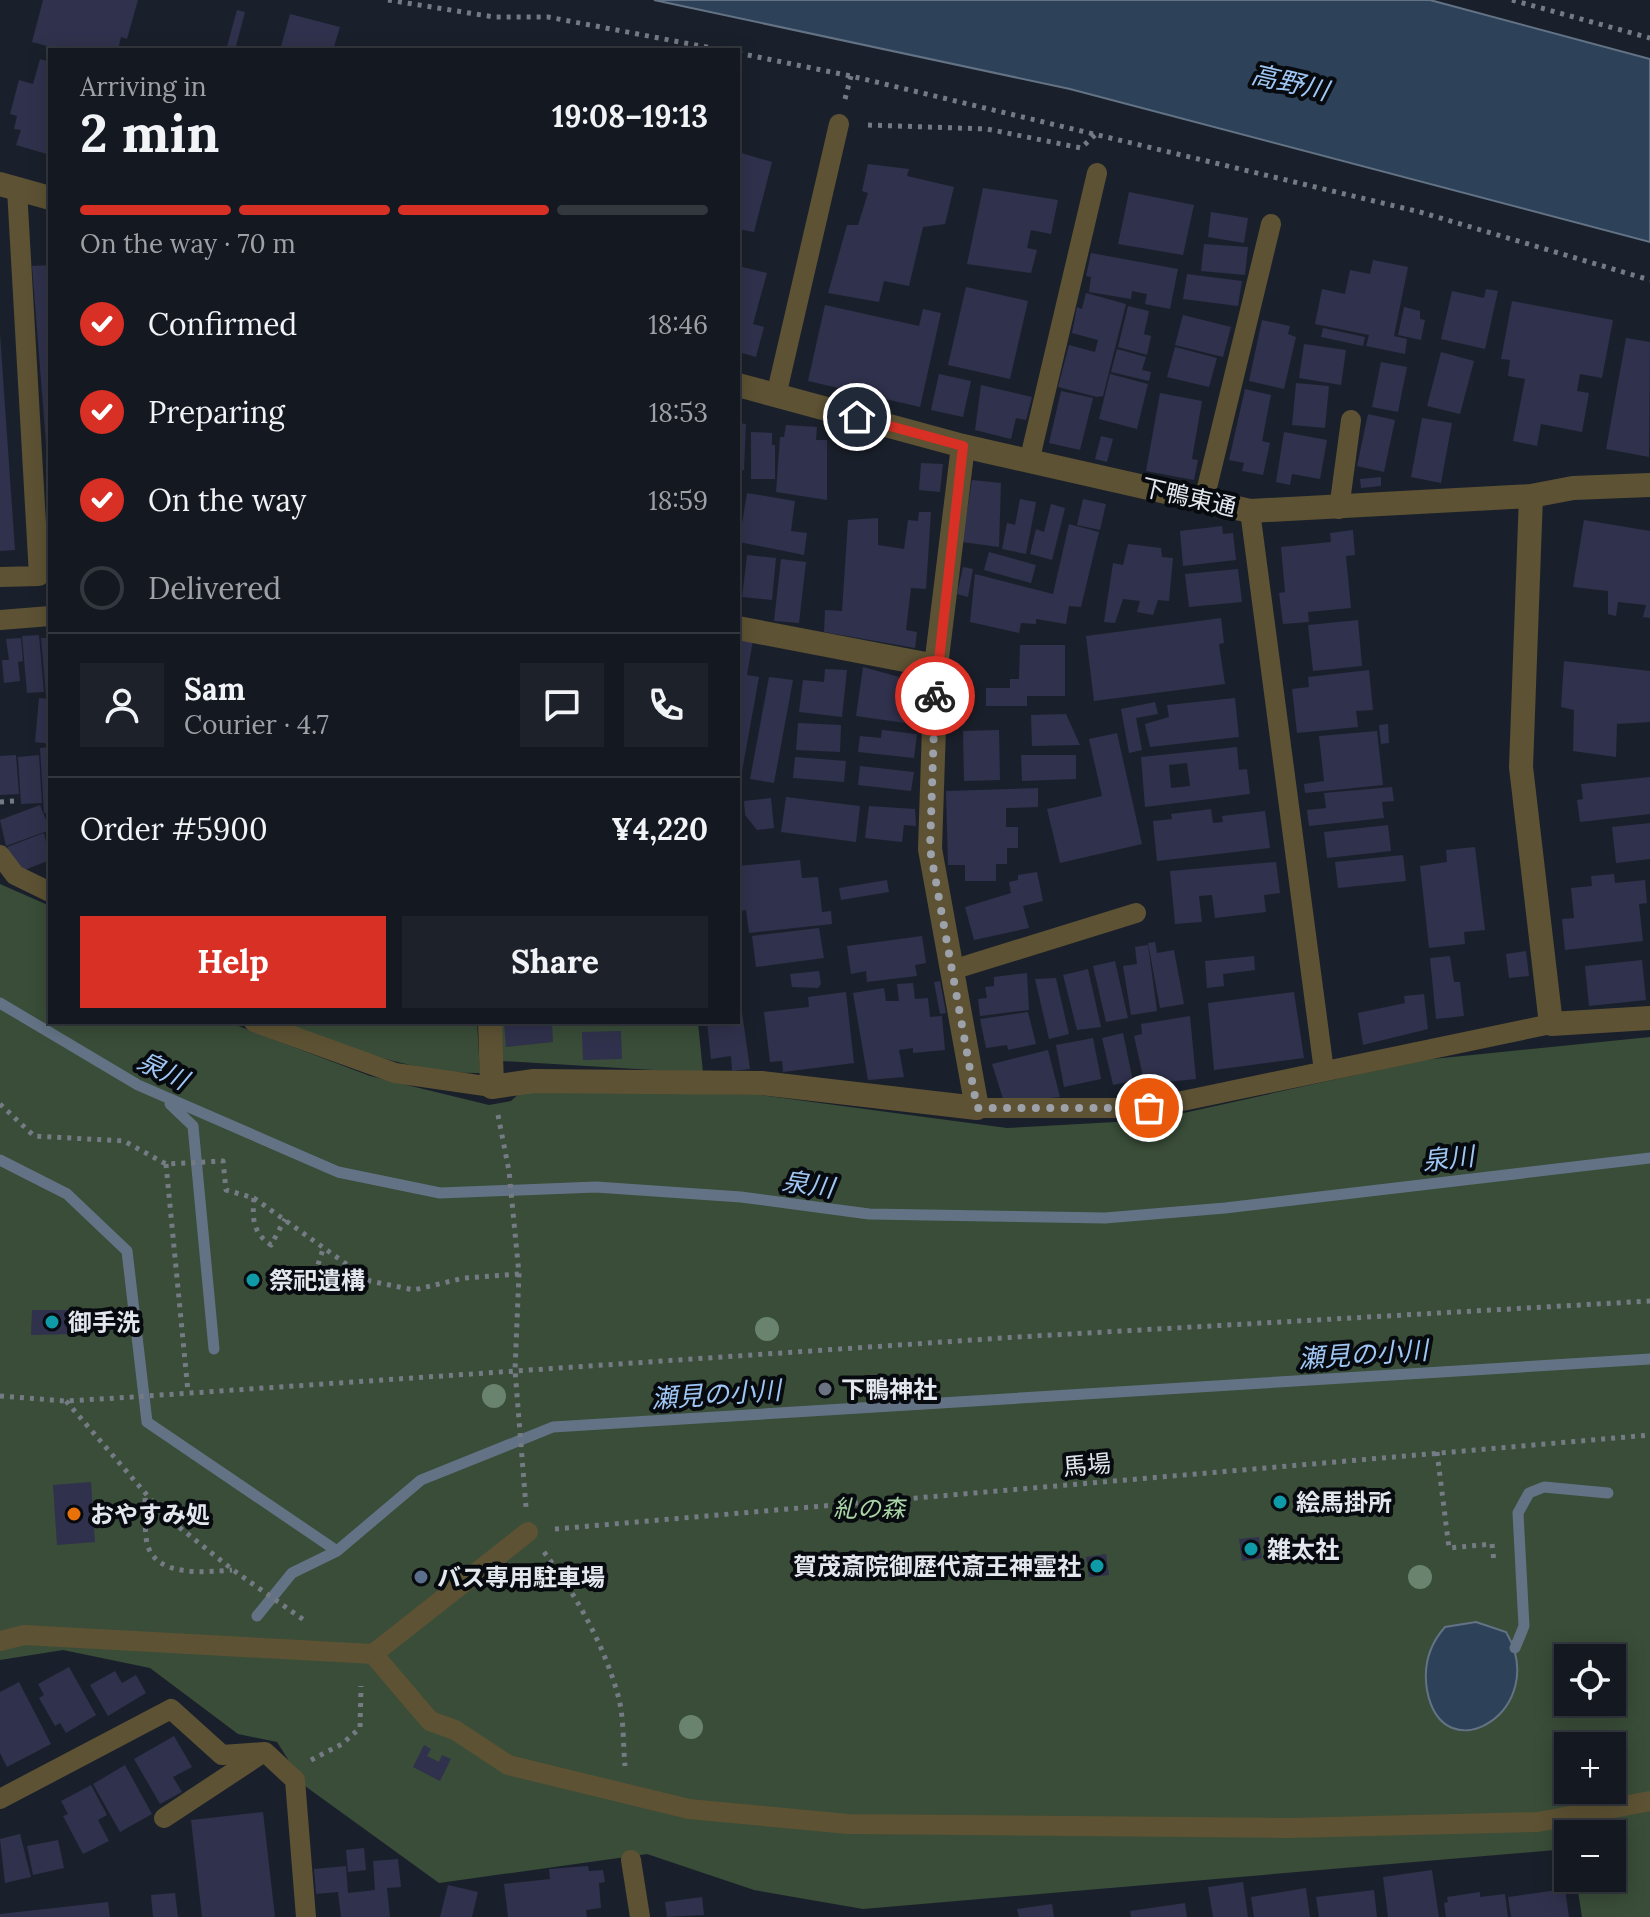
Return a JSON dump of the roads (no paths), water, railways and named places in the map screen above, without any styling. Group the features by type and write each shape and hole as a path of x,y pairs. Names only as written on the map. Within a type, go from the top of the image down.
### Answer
{"street":[{"path":"8,186 48,197"},
{"name":"下鴨東通","path":"740,386 963,446 1250,511 1339,509 1531,496 1573,488 1650,485"},
{"path":"490,1024 492,1087 534,1081 761,1083 977,1108 930,849 936,666 963,446"},
{"path":"1531,496 1521,767 1551,1024 1650,1018"},
{"path":"740,628 936,666"}],"lane":[{"path":"776,396 839,124"},
{"path":"1029,462 1097,173"},
{"path":"0,577 39,576 8,186"},
{"path":"1204,500 1271,224"},
{"path":"1339,509 1351,420"},
{"path":"1250,511 1324,1071"},
{"path":"0,620 48,616"},
{"path":"0,855 15,875 48,891"},
{"path":"952,970 1136,913"},
{"path":"260,1024 395,1073 492,1087"},
{"path":"977,1108 1149,1108 1551,1024"},
{"path":"0,1641 24,1635 373,1654 528,1532"},
{"path":"373,1654 430,1721 455,1730 508,1765 689,1809 848,1824 1289,1828 1538,1822 1650,1801"},
{"path":"0,1799 171,1709 222,1755 265,1752 295,1780 306,1917"},
{"path":"164,1818 265,1752"},
{"path":"631,1860 640,1917"}],"water":[{"name":"高野川","path":"654,0 1430,0 1650,59 1650,242 1070,89"},
{"path":"1476,1622 1506,1632 1516,1660 1515,1686 1505,1707 1490,1722 1471,1730 1453,1728 1437,1715 1427,1690 1427,1664 1431,1649 1445,1627"}],"waterway":[{"name":"泉川","path":"0,1003 138,1085 338,1172 440,1193 596,1187 741,1197 869,1214 1105,1218 1225,1208 1650,1158"},
{"path":"170,1104 193,1126 214,1349"},
{"name":"瀬見の小川","path":"0,1160 67,1194 127,1251 147,1422 337,1551 421,1480 553,1427 1650,1359"},
{"path":"1515,1648 1524,1626 1518,1513 1529,1493 1544,1487 1608,1493"},
{"path":"257,1616 292,1573 337,1551"}],"place":[{"name":"祭祀遺構","path":"253,1280"},
{"name":"御手洗","path":"52,1322"},
{"name":"下鴨神社","path":"825,1389"},
{"name":"絵馬掛所","path":"1280,1502"},
{"name":"おやすみ処","path":"74,1514"},
{"name":"雑太社","path":"1251,1549"},
{"name":"賀茂斎院御歴代斎王神霊社","path":"1097,1566"},
{"name":"バス専用駐車場","path":"421,1577"}],"park label":[{"name":"糺の森","path":"869,1508"}]}
